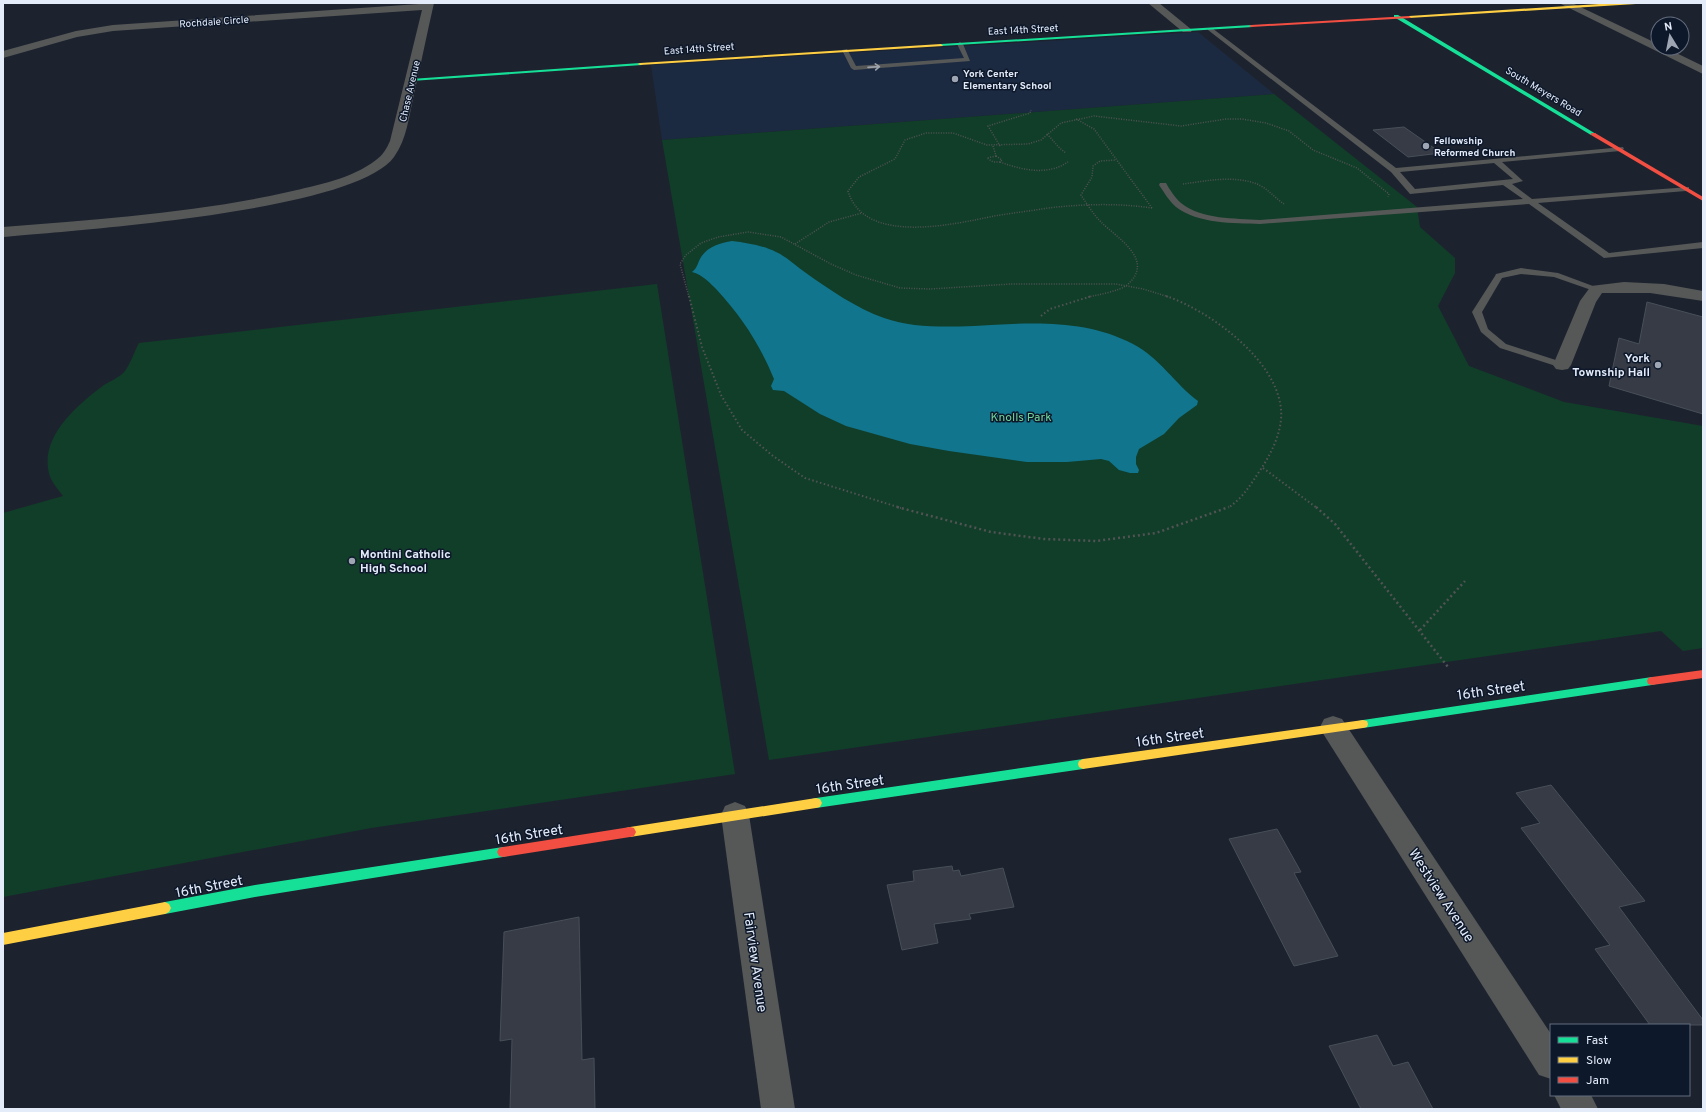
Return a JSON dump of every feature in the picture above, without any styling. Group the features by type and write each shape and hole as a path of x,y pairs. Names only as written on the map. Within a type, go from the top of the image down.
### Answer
{"street":[{"path":"1153,3 1187,30"},
{"name":"East 14th Street","path":"412,80 846,50 1210,29 1568,5 1636,3"},
{"name":"Rochdale Circle","path":"3,55 57,38 107,29 429,5"},
{"name":"Chase Avenue","path":"3,232 164,216 230,207 319,188 340,182 371,169 388,157 395,145 429,5"},
{"path":"1568,5 1703,70"},
{"name":"South Meyers Road","path":"1385,9 1703,199"},
{"path":"1562,365 1588,301 1597,289 1616,286 1647,287 1678,290 1703,296"},
{"name":"16th Street","path":"3,939 255,891 735,815 1703,674"},
{"name":"Westview Avenue","path":"1333,727 1550,1061"},
{"name":"Fairview Avenue","path":"735,815 778,1109"},
{"path":"1573,1096 1581,1109"}],"lane":[{"path":"1210,29 1394,170 1413,192 1519,182 1495,160"},
{"path":"846,50 854,68 968,60 960,44"},
{"path":"1394,170 1495,160 1517,160 1620,149"},
{"path":"1505,183 1607,256 1703,245"},
{"path":"1163,186 1178,205 1187,211 1201,215 1260,222 1686,188"},
{"path":"1562,365 1503,346 1484,330 1477,312 1498,276 1521,271 1555,275 1597,289"}],"path":[{"path":"1000,146 988,126 1030,113 1031,110"},
{"path":"1075,118 1094,129 1152,208 1111,204 1011,213 933,229 900,227 871,219 862,213 849,195 848,191 858,177 896,158 902,143 912,136 926,133 953,133 993,146 1028,144 1041,140 1061,123 1075,118 1094,116 1181,126 1226,119 1242,119 1266,123 1289,131 1313,150 1357,168 1389,194 1388,199"},
{"path":"1048,134 1056,142 1058,148 1066,153"},
{"path":"993,146 996,156"},
{"path":"1000,162 1002,160 1000,157 996,156 987,158 993,162 1000,162 1033,170 1058,168 1068,162"},
{"path":"1041,316 1050,309 1126,286 1130,282 1137,268 1136,257 1122,240 1101,222 1081,195 1092,177 1093,166 1100,161 1116,160"},
{"path":"1163,186 1233,180 1246,181 1257,184 1288,206"},
{"path":"795,244 829,222 862,213"},
{"path":"748,232 772,235 781,237 795,244 831,264 856,275 900,288 930,289 1011,284 1116,284 1143,288 1184,302 1208,316 1231,334 1267,371 1278,394 1281,410 1277,439 1263,468 1240,500 1224,510 1156,533 1096,541 1044,539 991,532 882,503 805,478 772,456 742,430 720,395 702,347 680,264 690,249 702,242 732,234 748,232"},
{"path":"1263,468 1312,503 1335,524 1448,667"},
{"path":"1420,630 1465,581"}],"shaded area":[{"name":"York Center Elementary School","path":"1198,32 1274,94 662,140 651,65"},
{"path":"732,241 760,246 776,252 844,298 863,309 884,318 906,324 940,327 1055,324 1095,330 1114,336 1133,344 1151,356 1198,401 1197,405 1179,418 1164,434 1139,449 1136,457 1136,464 1139,470 1138,473 1130,473 1119,470 1109,461 1101,459 1067,462 1027,462 949,451 910,444 846,426 820,414 784,391 773,390 771,386 774,379 750,332 726,300 712,285 703,277 692,272 706,251 718,244"}],"green space":[{"name":"Knolls Park","path":"1274,94 1417,207 1420,227 1455,258 1455,273 1438,306 1469,366 1564,402 1703,426 1703,648 1683,651 1661,631 769,760 662,140"},
{"name":"Montini Catholic High School","path":"657,284 735,774 371,828 3,897 3,513 63,496 53,482 49,473 48,460 50,448 55,436 62,424 80,404 125,371 139,343"}],"building":[{"name":"Fellowship Reformed Church","path":"1404,127 1441,153 1408,157 1373,130"},
{"name":"York Township Hall","path":"1647,302 1703,317 1703,414 1609,386 1619,338 1639,344"},
{"path":"1551,785 1645,901 1619,907 1703,1020 1703,1025 1649,1024 1595,949 1610,945 1521,828 1540,823 1516,793"},
{"path":"1277,829 1301,872 1294,873 1338,956 1294,966 1229,839"},
{"path":"952,866 953,871 959,870 961,876 1003,868 1014,907 969,914 971,919 934,924 938,943 902,950 887,885 914,881 913,871"},
{"path":"579,917 582,1060 594,1058 595,1109 510,1109 512,1039 500,1041 504,932"},
{"path":"1377,1035 1393,1066 1408,1062 1433,1109 1361,1109 1329,1046"}],"traffic: fast":[{"path":"1396,16 1593,134"},
{"path":"941,45 1251,26"},
{"path":"411,80 640,64"},
{"path":"1363,724 1652,681"},
{"path":"816,803 1083,764"},
{"path":"165,908 255,891 503,852"}],"traffic: slow":[{"path":"1409,17 1636,3"},
{"path":"640,64 941,45"},
{"path":"1083,764 1363,724"},
{"path":"630,832 816,803"},
{"path":"3,939 165,908"}],"traffic: jam":[{"path":"1251,26 1409,17"},
{"path":"1593,134 1703,199"},
{"path":"1652,681 1703,674"},
{"path":"503,852 630,832"}],"place":[{"name":"York Center Elementary School","path":"955,79"},
{"name":"Fellowship Reformed Church","path":"1426,146"},
{"name":"York Township Hall","path":"1658,365"},
{"name":"Montini Catholic High School","path":"352,561"}]}
